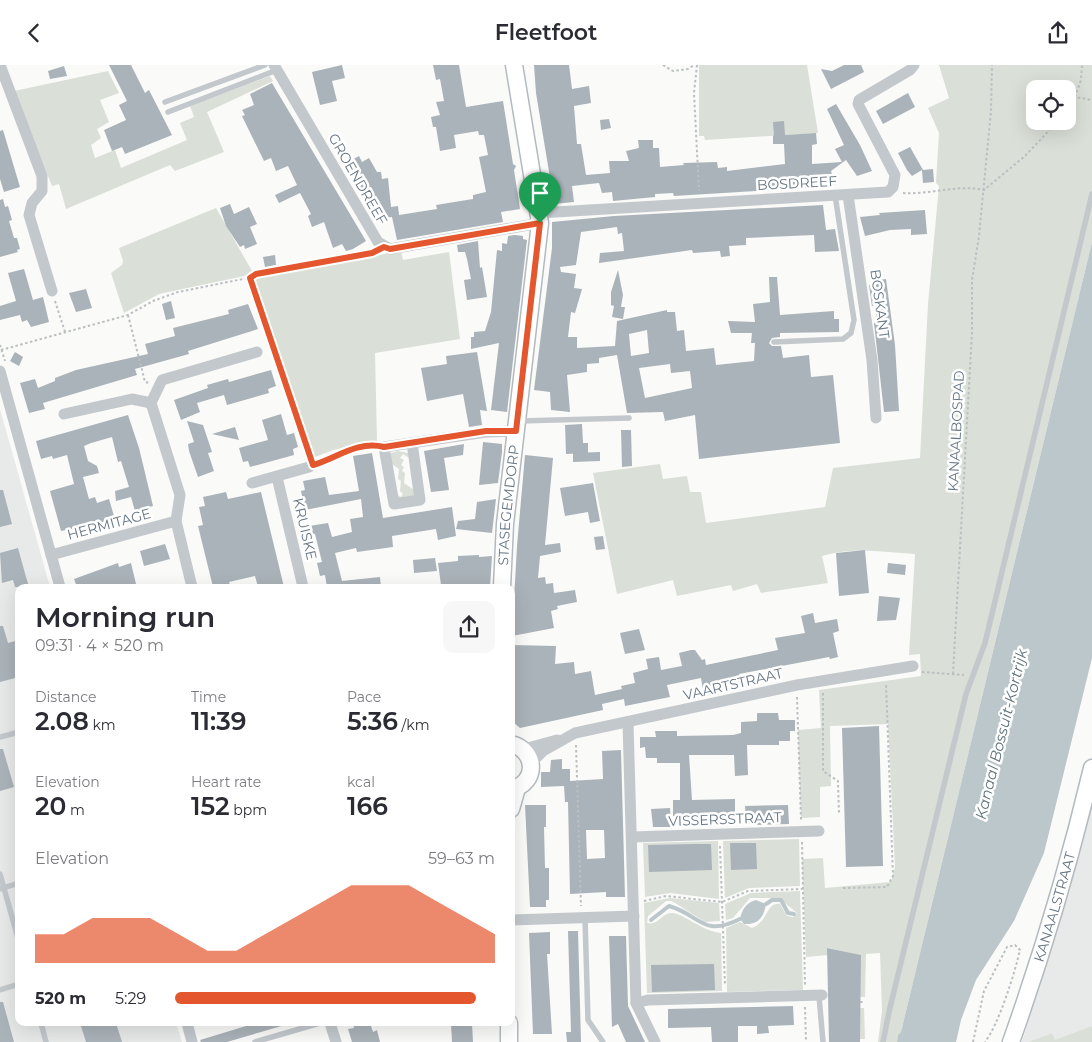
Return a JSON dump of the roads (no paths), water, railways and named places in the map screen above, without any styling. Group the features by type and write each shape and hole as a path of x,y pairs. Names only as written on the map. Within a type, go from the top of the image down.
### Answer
{"street":[{"path":"0,65 42,176 42,191 32,203 29,215 52,291"},
{"name":"STASEGEMDORP","path":"502,584 505,523 540,218 514,65"},
{"name":"BOSDREEF","path":"540,218 700,203 888,192 893,187 895,175 858,104 859,101 910,70 914,65"},
{"name":"GROENDREEF","path":"276,67 378,242 384,247 390,249 540,218"},
{"name":"BOSKANT","path":"848,195 872,360 876,418"},
{"path":"191,584 176,521 180,495 151,403 162,380 256,351"},
{"path":"0,371 59,584"},
{"path":"64,414 132,399 151,403"},
{"path":"412,443 420,501 394,505 384,447 516,426"},
{"path":"252,483 311,466"},
{"name":"KRUISKE","path":"277,477 302,584"},
{"name":"HERMITAGE","path":"51,555 176,521"},
{"name":"VAARTSTRAAT","path":"519,747 543,751 576,733 797,685 913,666"},
{"path":"628,723 636,1003 655,1042"},
{"path":"515,788 528,778 519,747"},
{"name":"KANAALSTRAAT","path":"1011,1042 1061,889 1092,768"},
{"name":"VISSERSSTRAAT","path":"632,837 819,831"},
{"path":"515,920 634,916"},
{"path":"636,1003 648,1000 820,995"},
{"path":"188,1026 192,1042"},
{"path":"331,1026 336,1042"},
{"path":"509,1026 509,1042"}],"lane":[{"path":"165,102 265,65"},
{"path":"168,112 276,67"},
{"path":"883,1042 888,1012 966,694 986,643 1092,194"},
{"path":"774,342 843,339 851,333 854,320 835,195"},
{"path":"516,426 630,418"},
{"path":"0,737 15,733"},
{"path":"0,874 2,888 15,929"},
{"path":"2,888 15,884"},
{"path":"583,918 588,1020 603,1042"},
{"path":"0,990 15,985"},
{"path":"820,995 823,1042"},
{"path":"42,1026 46,1042"},
{"path":"255,1042 310,1026"}],"water":[{"name":"Kanaal Bossuit-Kortrijk","path":"1092,242 1092,658 1044,853 1014,921 976,980 961,1020 956,1042 897,1042 898,1035 901,1032"},
{"path":"756,900 766,904 764,913 757,922 744,924 740,919 743,909"}],"waterway":[{"path":"766,904 772,900 781,900 788,913 794,914"},
{"path":"651,920 669,906 709,926 727,924 740,919"}]}
